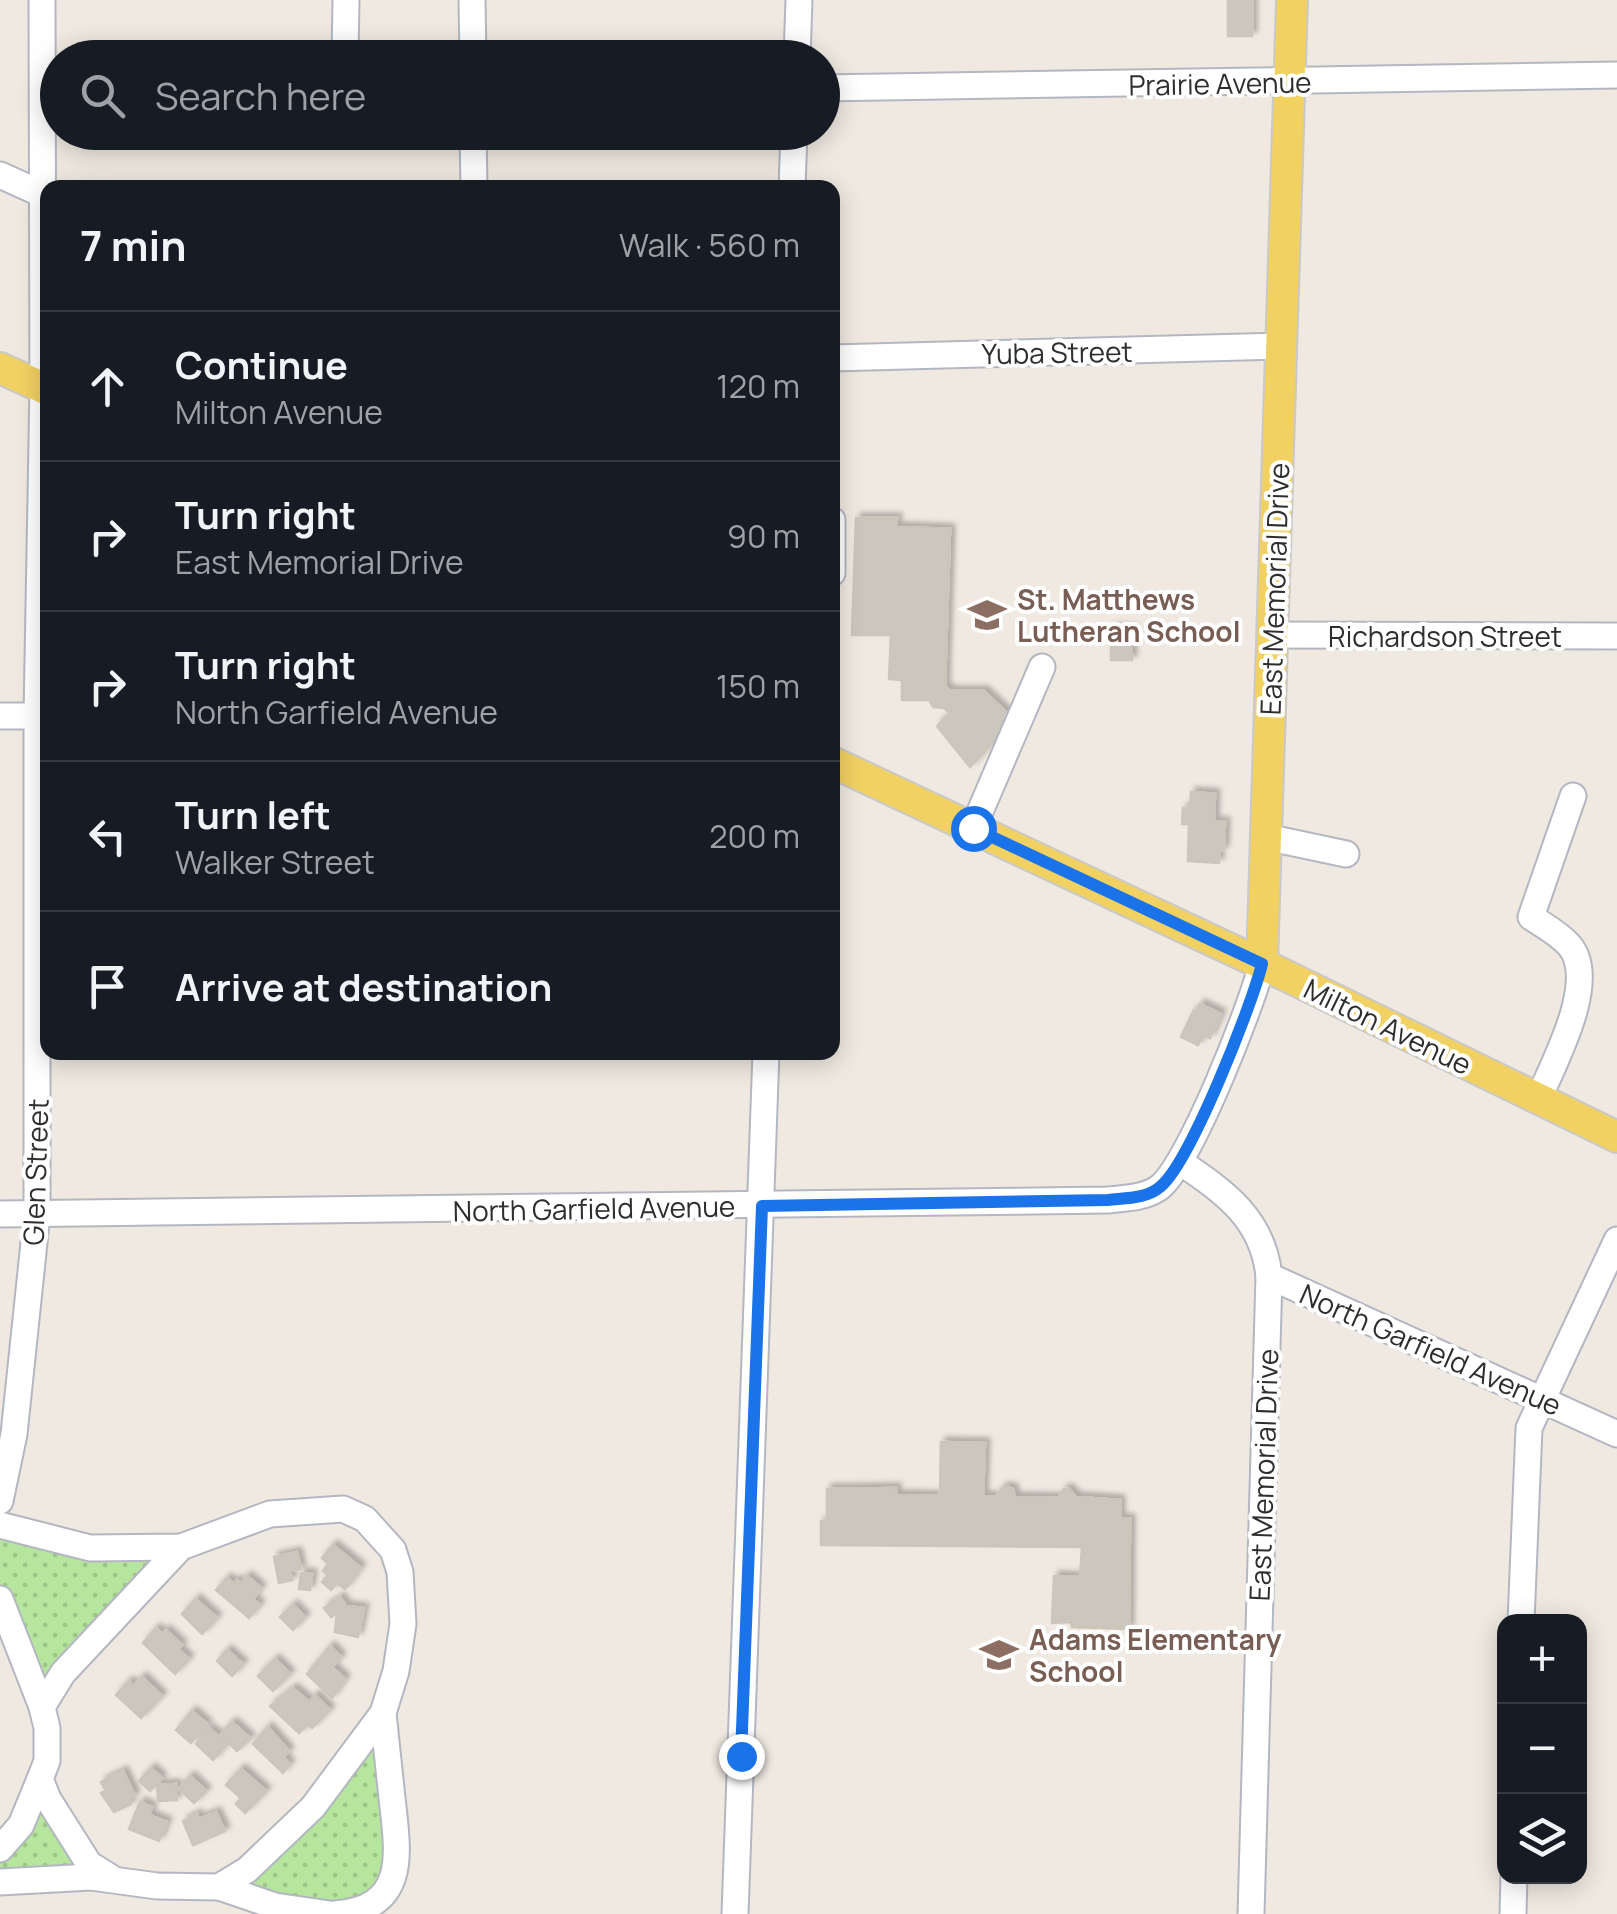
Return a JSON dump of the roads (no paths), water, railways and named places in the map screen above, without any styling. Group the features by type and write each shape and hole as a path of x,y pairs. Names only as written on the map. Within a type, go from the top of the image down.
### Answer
{"main road":[{"name":"East Memorial Drive","path":"1262,964 1292,0"},
{"path":"0,368 40,388"},
{"name":"Milton Avenue","path":"840,766 1262,964 1617,1138"}],"street":[{"name":"Glen Street","path":"42,0 45,40"},
{"path":"345,40 346,0"},
{"path":"472,0 472,40"},
{"path":"798,40 799,0"},
{"name":"Prairie Avenue","path":"840,88 1617,75"},
{"name":"Glen Street","path":"43,180 46,150"},
{"path":"473,150 474,180"},
{"path":"792,180 793,150"},
{"path":"0,175 40,193"},
{"name":"Yuba Street","path":"840,358 1282,346"},
{"name":"Glen Street","path":"40,594 40,829"},
{"name":"Richardson Street","path":"1272,635 1617,636"},
{"path":"973,828 1042,667"},
{"path":"0,716 37,716"},
{"path":"1538,1100 1572,1018 1580,976 1570,946 1531,917 1574,796"},
{"path":"1266,836 1346,854"},
{"name":"East Memorial Drive","path":"1180,1162 1246,1017 1262,964"},
{"name":"Glen Street","path":"0,1501 14,1434 37,1214 40,1060"},
{"path":"736,1914 766,1060"},
{"name":"North Garfield Avenue","path":"0,1214 762,1206 1140,1196 1158,1189 1180,1162 1208,1180 1246,1216 1267,1252 1269,1276 1617,1434"},
{"path":"1521,1614 1528,1428 1617,1240"},
{"name":"East Memorial Drive","path":"1251,1914 1269,1276"},
{"path":"0,1526 90,1548 181,1547 270,1514 343,1509 365,1520 392,1550 402,1588 401,1646 383,1713 335,1780 286,1836 247,1870 219,1887"},
{"path":"42,1707 63,1673 181,1547"},
{"path":"0,1599 47,1728 46,1761 40,1779 20,1825 0,1848"},
{"path":"0,1882 91,1877 157,1886 219,1887 274,1906 332,1914 367,1909 380,1898 396,1872 397,1846 383,1713"},
{"path":"40,1779 74,1844 89,1864 116,1880"},
{"path":"1513,1914 1514,1884"}],"place":[{"name":"St. Matthews Lutheran School","path":"987,615"},
{"name":"Adams Elementary School","path":"999,1655"}]}
